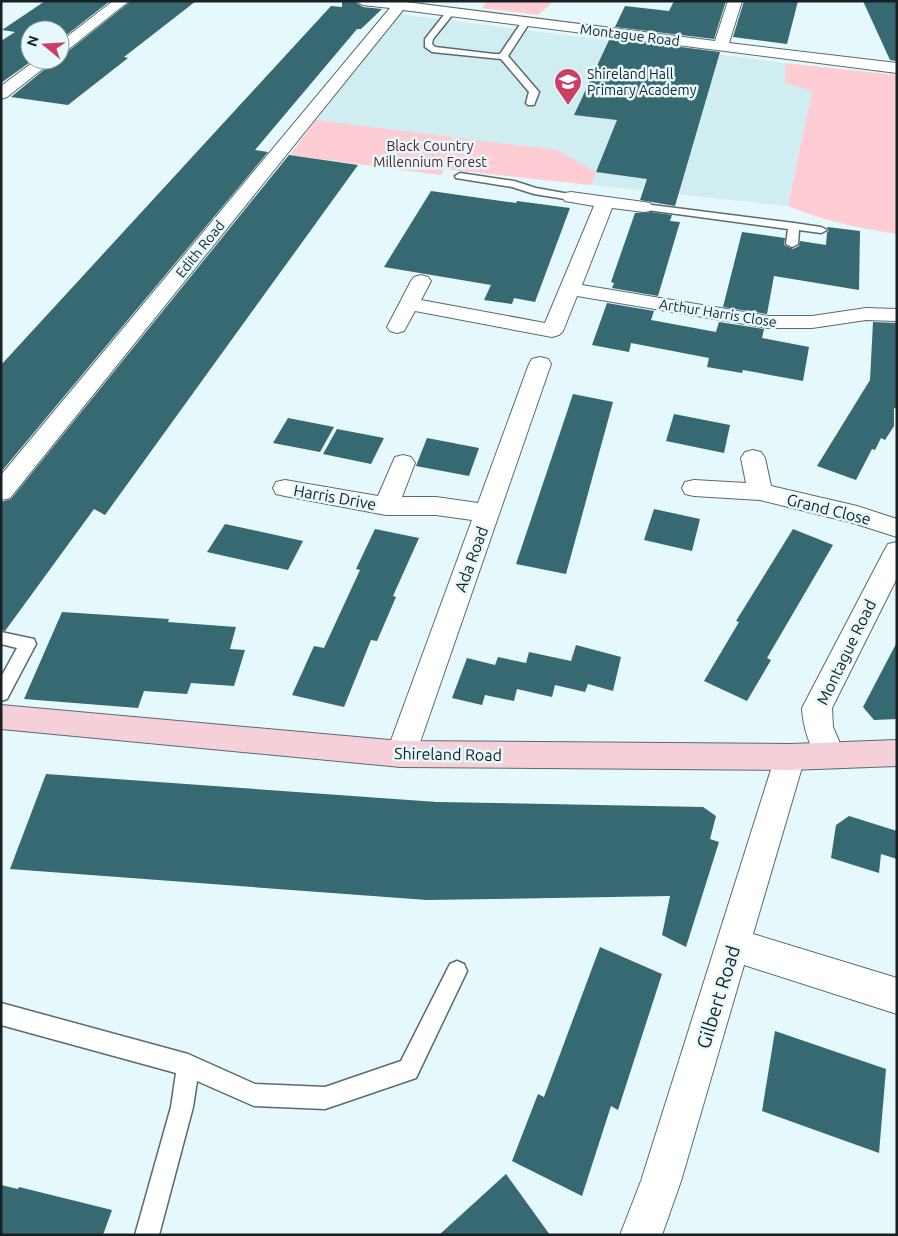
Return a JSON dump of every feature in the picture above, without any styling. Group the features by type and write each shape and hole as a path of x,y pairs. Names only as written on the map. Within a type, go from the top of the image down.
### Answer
{"main road":[{"name":"Shireland Road","path":"1,717 401,754 790,757 897,753"}],"street":[{"path":"70,41 122,1"},
{"name":"Montague Road","path":"363,1 897,68"},
{"path":"721,46 735,1"},
{"name":"Edith Road","path":"1,492 398,6"},
{"path":"1,94 33,70"},
{"path":"571,197 644,207"},
{"path":"409,304 546,348 605,202"},
{"path":"397,326 421,281"},
{"name":"Arthur Harris Close","path":"570,289 768,322 812,322 866,314 897,316"},
{"name":"Ada Road","path":"401,754 546,348"},
{"path":"753,458 760,492"},
{"name":"Harris Drive","path":"386,506 403,463"},
{"name":"Harris Drive","path":"285,488 386,506 436,506 488,512"},
{"name":"Grand Close","path":"694,488 760,492 857,515 897,528"},
{"name":"Montague Road","path":"830,756 818,727 817,708 897,551"},
{"name":"Gilbert Road","path":"641,1235 661,1181 790,757"},
{"path":"734,945 897,996"}],"lane":[{"path":"450,13 429,38 428,46 432,49 494,57 503,56 526,22"},
{"path":"503,56 534,92 531,103"},
{"path":"460,176 514,184 571,197"},
{"path":"644,207 821,230"},
{"path":"792,244 794,226"},
{"path":"1,638 28,644 1,694"},
{"path":"1,1014 188,1065 254,1095 325,1098 408,1070 457,971"},
{"path":"147,1235 182,1107 188,1065"}],"shaded area":[{"name":"Shireland Hall Primary Academy","path":"398,14 785,63 785,83 812,91 788,206 444,169 441,175 290,155"}],"green space":[{"path":"487,1 554,1 538,15 482,8"},
{"path":"785,63 897,75 897,234 841,223 814,216 788,206 812,91 785,83"},
{"name":"Black Country Millennium Forest","path":"316,120 557,150 596,172 591,185 444,169 441,175 290,155"}],"building":[{"path":"45,1 110,1 70,32 70,20 20,20 20,69 1,83 1,41 15,32 2,30"},
{"path":"131,1 196,1 124,57 128,58 68,105 11,97 44,70 70,70 70,50"},
{"path":"342,1 354,1 363,7 382,9 361,29 357,29 255,150 268,152 1,472 1,365 331,6 342,7"},
{"path":"674,1 726,1 714,39 615,27 625,6 669,11"},
{"path":"744,1 798,1 787,44 733,37"},
{"path":"863,1 897,1 897,61 890,60"},
{"path":"610,38 720,52 675,206 640,200 647,179 596,172 617,120 574,115"},
{"path":"289,155 358,165 105,515 94,509 5,631 1,630 1,502 11,499"},
{"path":"431,191 516,203 517,201 570,208 535,302 514,298 512,304 484,300 491,285 384,267"},
{"path":"651,212 672,215 670,221 680,222 658,296 612,288 614,283 611,282 635,213"},
{"path":"827,227 860,231 859,290 774,276 767,314 723,307 742,232 785,238 784,245 793,249 799,246 800,241 826,245 827,232 829,231"},
{"path":"607,303 654,311 651,320 716,332 719,322 764,329 762,338 809,347 803,381 743,370 742,373 707,367 709,358 631,343 629,352 592,345"},
{"path":"873,322 897,323 897,409 894,408 894,426 885,440 881,438 875,450 872,449 856,480 817,466 870,380"},
{"path":"573,394 613,402 566,574 516,564"},
{"path":"674,414 730,425 724,453 666,441"},
{"path":"288,418 334,427 320,452 273,443"},
{"path":"337,429 384,438 371,464 323,454"},
{"path":"427,438 479,448 469,476 416,466"},
{"path":"654,509 700,519 692,551 644,540"},
{"path":"225,524 303,541 288,570 207,552"},
{"path":"375,529 419,538 393,596 396,597 377,641 371,640 344,707 292,695 314,646 324,648 360,570 356,569"},
{"path":"793,529 833,545 767,658 771,660 747,701 704,681 739,622 736,621"},
{"path":"62,612 169,619 168,622 236,627 230,649 245,650 234,686 191,683 187,694 144,691 138,708 24,699"},
{"path":"897,642 897,719 874,720 863,707"},
{"path":"576,645 621,657 613,691 588,684 585,692 555,685 552,697 517,689 514,701 485,695 482,705 452,698 467,658 495,665 498,657 526,663 529,652 571,661"},
{"path":"46,774 437,802 703,807 716,816 710,839 719,842 686,947 662,935 670,896 427,900 10,869"},
{"path":"849,816 897,831 897,859 881,854 879,873 831,858 836,825"},
{"path":"600,947 662,974 618,1110 611,1106 582,1196 512,1161 538,1094 544,1097"},
{"path":"775,1031 886,1069 879,1153 762,1111"},
{"path":"506,1174 550,1235 439,1235"},
{"path":"1,1185 18,1189 19,1187 112,1210 103,1235 1,1235"}],"place":[{"name":"Shireland Hall Primary Academy","path":"568,106"}]}
